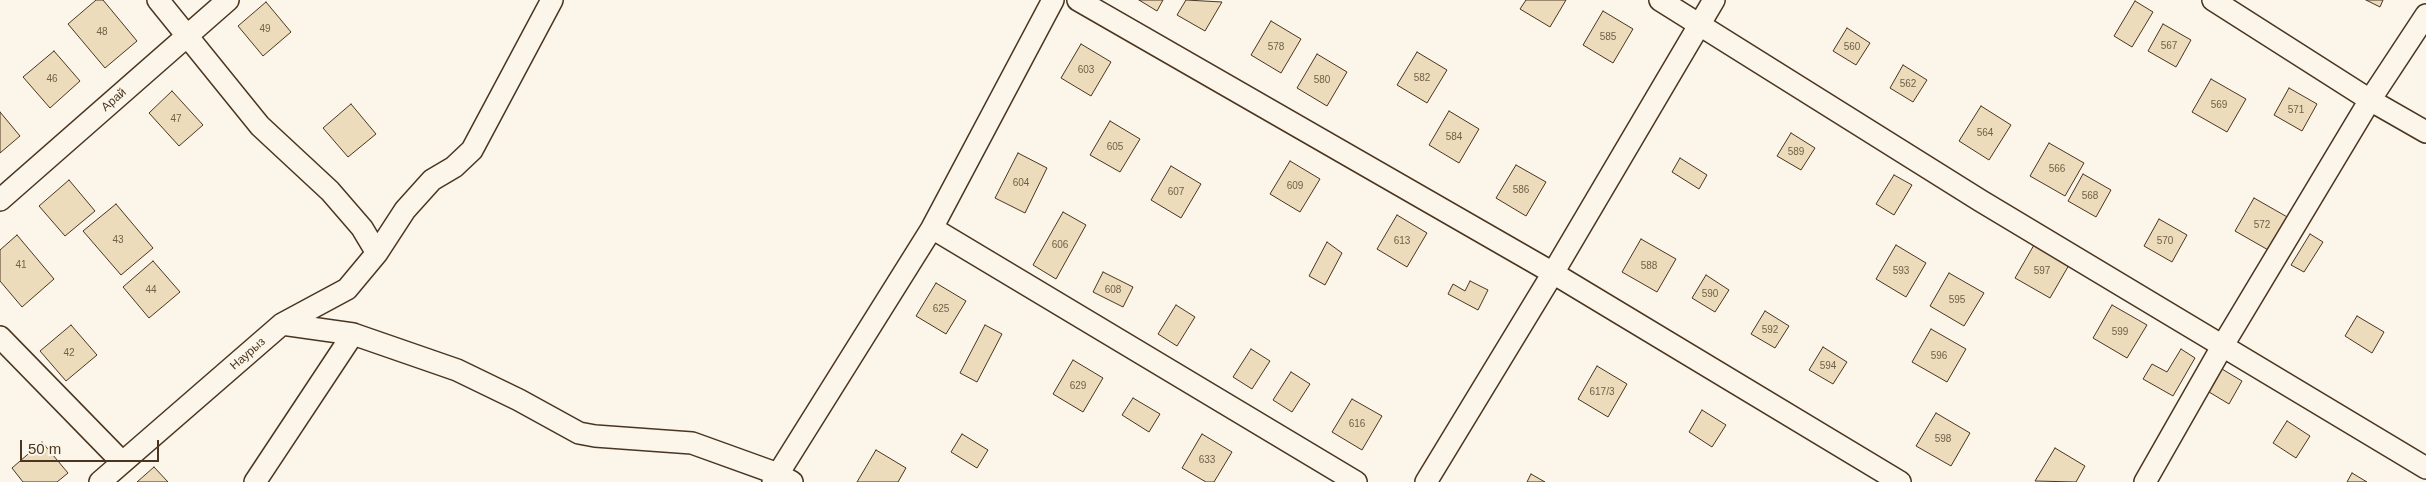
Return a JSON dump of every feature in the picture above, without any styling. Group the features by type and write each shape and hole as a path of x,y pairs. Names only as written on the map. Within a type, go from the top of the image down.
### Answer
{"street":[{"path":"158,0 260,126 330,191 362,228 377,253"},
{"name":"Арай","path":"0,200 228,0"},
{"name":"Наурыз","path":"100,482 282,324 347,289 377,253 406,210 432,180 454,167 472,150 552,0"},
{"path":"282,324 353,334 457,370 519,400 578,433 595,436 692,443 781,479 932,228 1053,0"},
{"path":"1078,0 1554,273 1900,482"},
{"path":"1660,0 1981,201 2426,468"},
{"path":"1426,482 1554,273 1714,0"},
{"path":"2213,0 2370,100 2426,132"},
{"path":"2145,482 2223,345 2370,100 2426,15"},
{"path":"932,228 1356,482"},
{"path":"256,482 353,334"},
{"path":"0,337 122,462"}],"building":[{"path":"96,0 103,0 137,41 105,68 68,24"},
{"path":"1139,0 1163,0 1157,11"},
{"path":"1186,0 1222,2 1205,31 1177,15"},
{"path":"1526,0 1566,0 1550,27 1520,9"},
{"path":"2366,0 2383,0 2380,7"},
{"path":"2135,1 2153,12 2132,47 2114,36"},
{"path":"266,2 291,32 263,56 238,26"},
{"path":"1603,11 1633,29 1613,63 1583,45"},
{"path":"1271,21 1301,39 1281,73 1251,55"},
{"path":"2163,24 2191,40 2176,67 2148,51"},
{"path":"1847,28 1870,43 1856,65 1833,51"},
{"path":"1081,44 1111,62 1091,96 1061,78"},
{"path":"54,51 80,81 50,108 23,77"},
{"path":"1417,52 1447,70 1427,103 1397,85"},
{"path":"1317,54 1347,72 1327,106 1297,88"},
{"path":"1903,65 1927,80 1913,102 1890,88"},
{"path":"2211,79 2246,99 2227,132 2192,112"},
{"path":"2289,88 2317,104 2302,131 2274,115"},
{"path":"172,91 203,125 179,146 149,113"},
{"path":"351,104 376,134 348,157 323,128"},
{"path":"1981,106 2011,125 1989,160 1959,141"},
{"path":"1449,111 1479,129 1459,163 1429,145"},
{"path":"0,112 20,136 0,153"},
{"path":"1110,121 1140,139 1120,172 1090,155"},
{"path":"1791,133 1815,148 1801,170 1777,156"},
{"path":"2049,143 2084,163 2065,196 2030,176"},
{"path":"1018,153 1047,168 1025,213 995,198"},
{"path":"1680,158 1707,175 1699,189 1672,172"},
{"path":"1290,161 1320,179 1300,212 1270,194"},
{"path":"1516,165 1546,182 1526,216 1496,198"},
{"path":"1171,166 1201,184 1181,218 1151,200"},
{"path":"2083,174 2111,190 2096,217 2068,201"},
{"path":"1894,175 1912,185 1894,215 1876,204"},
{"path":"69,180 95,211 65,236 39,206"},
{"path":"2254,198 2289,218 2270,251 2235,231"},
{"path":"116,204 153,248 121,275 83,231"},
{"path":"1063,212 1086,225 1056,279 1033,265"},
{"path":"1397,215 1427,233 1407,267 1377,249"},
{"path":"2159,219 2187,235 2172,262 2144,246"},
{"path":"2310,234 2323,242 2304,272 2291,265"},
{"path":"17,235 54,279 22,307 0,281 0,250"},
{"path":"1641,239 1676,259 1657,292 1622,272"},
{"path":"1327,242 1342,253 1325,285 1309,276"},
{"path":"1896,245 1926,263 1906,297 1876,279"},
{"path":"2034,245 2069,265 2050,298 2015,278"},
{"path":"153,261 180,292 149,318 123,287"},
{"path":"1103,272 1133,287 1123,307 1093,292"},
{"path":"1949,273 1984,293 1964,326 1930,306"},
{"path":"1706,275 1729,290 1715,312 1692,298"},
{"path":"1470,281 1488,290 1478,310 1448,294 1453,284 1465,291"},
{"path":"936,283 966,301 946,334 916,316"},
{"path":"1176,305 1195,317 1177,346 1158,334"},
{"path":"2112,305 2147,325 2127,358 2093,338"},
{"path":"1765,311 1789,326 1775,348 1751,334"},
{"path":"2357,316 2384,332 2372,353 2345,336"},
{"path":"71,325 97,355 66,381 40,351"},
{"path":"985,325 1002,334 977,382 960,373"},
{"path":"1931,329 1966,349 1947,382 1912,362"},
{"path":"1823,347 1847,362 1833,384 1809,370"},
{"path":"1251,349 1270,361 1252,389 1233,377"},
{"path":"2181,349 2195,358 2173,396 2143,379 2152,364 2167,372"},
{"path":"1073,360 1103,378 1083,412 1053,394"},
{"path":"1597,366 1627,384 1608,417 1578,399"},
{"path":"2222,369 2242,381 2229,404 2209,392"},
{"path":"1291,372 1310,384 1292,412 1273,400"},
{"path":"1133,398 1160,414 1149,432 1122,415"},
{"path":"1352,399 1382,416 1362,450 1332,432"},
{"path":"1702,410 1726,425 1712,447 1689,432"},
{"path":"1936,413 1970,433 1951,466 1916,446"},
{"path":"2287,421 2310,436 2296,458 2273,443"},
{"path":"962,434 988,450 977,468 951,452"},
{"path":"1202,434 1232,452 1214,482 1206,482 1182,468"},
{"path":"42,442 68,473 57,482 23,482 12,468"},
{"path":"2055,448 2085,466 2076,482 2035,481"},
{"path":"876,450 906,468 898,482 857,482"},
{"path":"154,467 168,482 137,482"},
{"path":"2352,473 2367,482 2347,482"},
{"path":"1531,474 1545,482 1527,482"}]}
